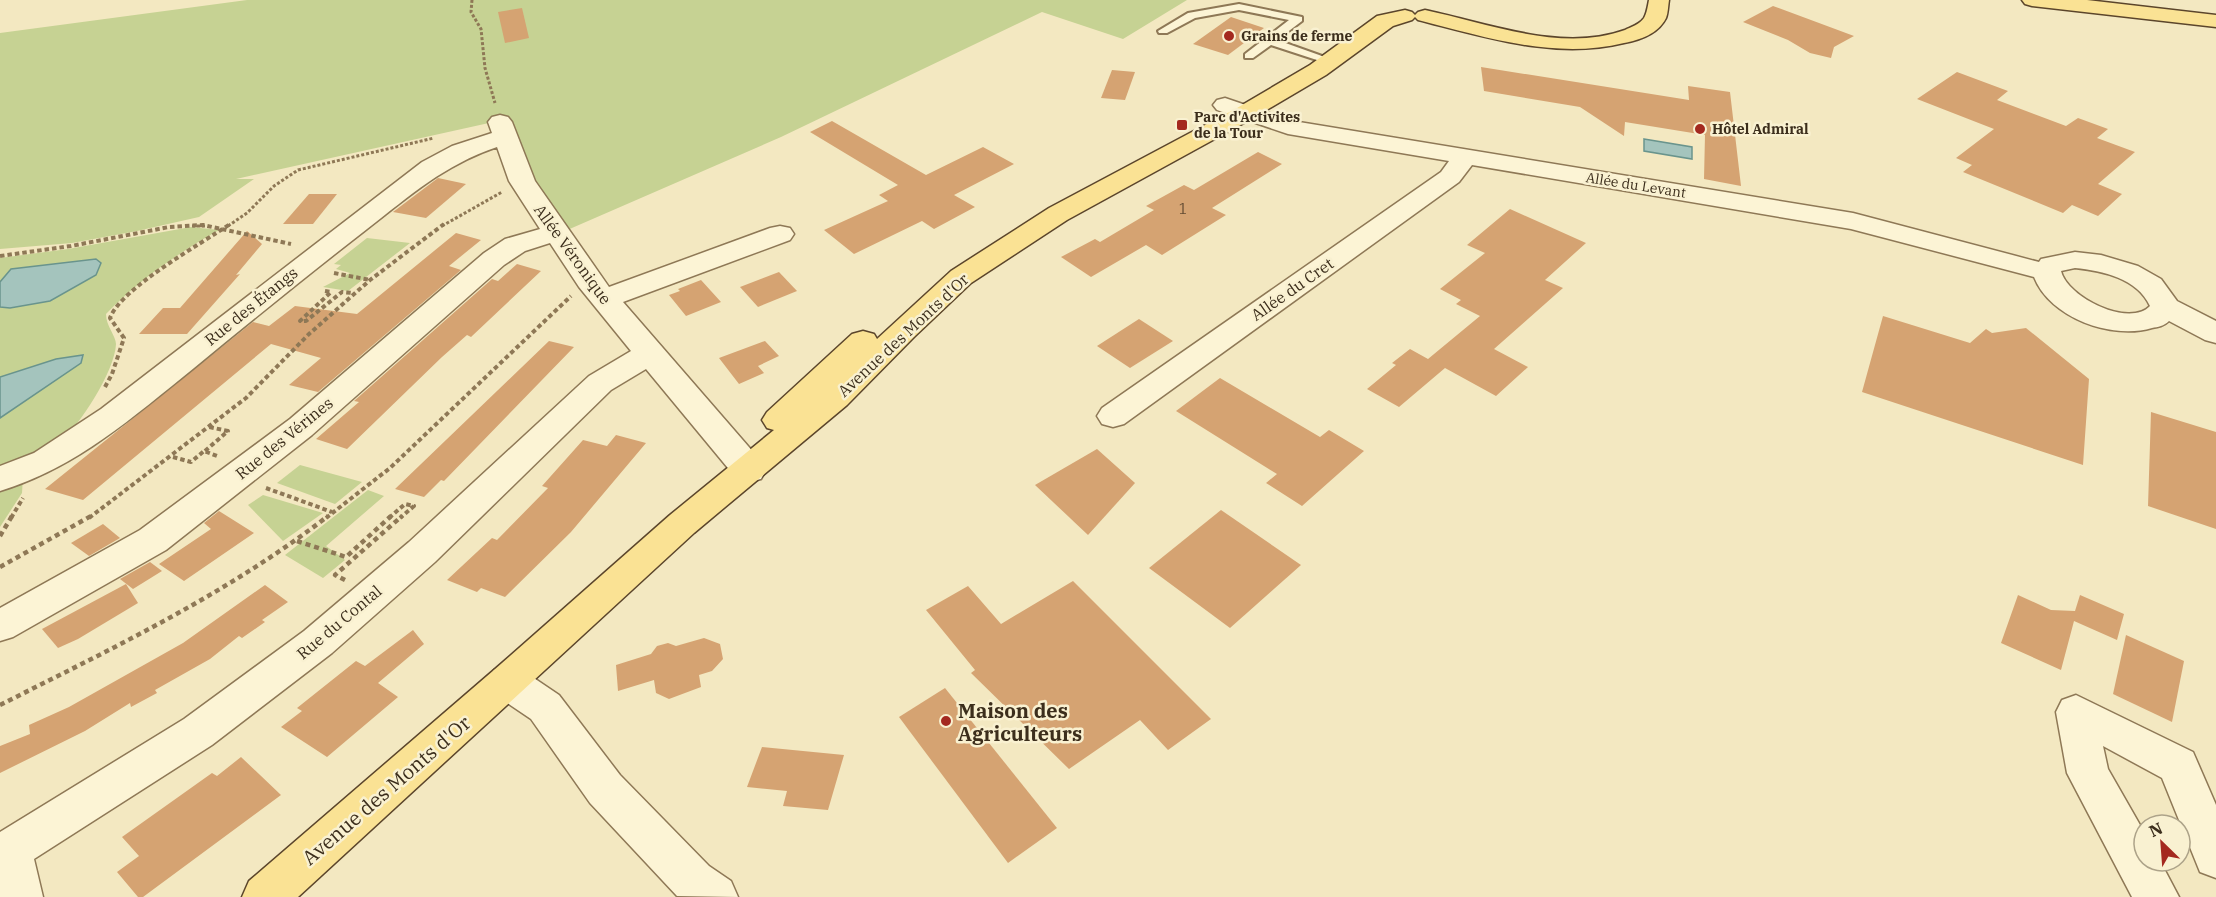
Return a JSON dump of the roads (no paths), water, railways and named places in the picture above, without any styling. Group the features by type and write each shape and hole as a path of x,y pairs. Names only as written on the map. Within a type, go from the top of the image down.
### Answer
{"main road":[{"path":"1384,2 1391,12 1425,9 1537,35 1562,37 1608,33 1624,28 1639,17 1646,0"},
{"path":"1425,9 1530,40 1554,43 1597,43 1647,27 1655,17 1659,0"},
{"path":"2032,0 2216,21"},
{"path":"2102,0 2216,13"},
{"name":"Avenue des Monts d'Or","path":"1321,58 1384,2"},
{"name":"Avenue des Monts d'Or","path":"265,897 508,682 682,524 744,463 836,398 903,330 961,276 1058,214 1385,21 1425,9"}],"street":[{"name":"Allée du Levant","path":"1235,109 1288,127 1853,221 2046,272"},
{"name":"Allée Véronique","path":"502,129 522,181 555,233 604,299 744,463"},
{"name":"Rue des Étangs","path":"0,479 46,461 112,417 431,167 502,129"},
{"name":"Allée du Cret","path":"1113,416 1450,177 1465,157"},
{"name":"Rue des Vérines","path":"0,626 153,540 301,427 494,259 515,245 555,233"},
{"path":"604,299 780,234"},
{"path":"2068,260 2109,265 2126,271 2148,284 2163,298 2165,307 2162,315 2152,320 2138,322 2101,317 2066,301 2054,291 2047,281 2046,272 2051,265 2068,260"},
{"path":"2165,307 2216,333"},
{"name":"Rue du Contal","path":"5,853 198,732 318,642 422,552 600,383 650,353"},
{"path":"508,682 545,707 605,789 633,821 693,881 715,897"},
{"path":"2156,897 2088,773 2076,712 2178,765 2216,857"},
{"path":"5,853 20,897"}],"lane":[{"path":"1163,31 1192,15 1239,7 1298,19 1249,56"},
{"path":"1270,41 1321,58"}],"water":[{"path":"1644,139 1692,147 1692,159 1644,151"},
{"path":"96,259 101,263 96,275 50,301 10,308 0,307 0,282 11,269"},
{"path":"83,355 81,363 0,418 0,377 56,359"}],"place":[{"name":"Grains de ferme","path":"1229,36"},
{"name":"Parc d'Activites de la Tour","path":"1182,125"},
{"name":"Hôtel Admiral","path":"1700,129"},
{"name":"Maison des Agriculteurs","path":"946,721"}]}
